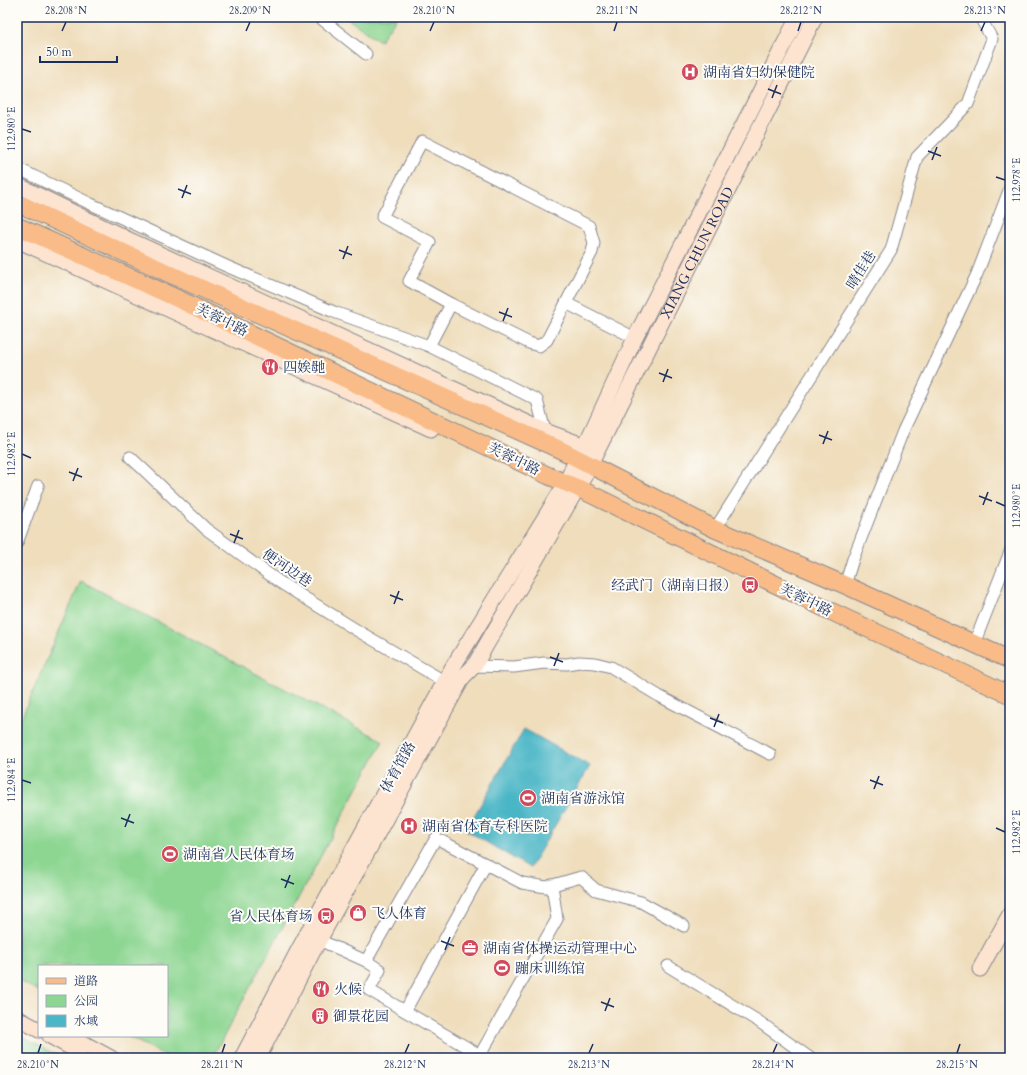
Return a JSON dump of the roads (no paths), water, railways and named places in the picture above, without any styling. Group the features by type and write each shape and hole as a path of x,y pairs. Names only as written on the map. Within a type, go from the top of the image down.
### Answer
{"main road":[{"name":"芙蓉中路","path":"19,203 190,283 561,450 584,456 715,529 845,585 1010,660"},
{"name":"芙蓉中路","path":"17,226 176,298 569,487 1010,695"},
{"path":"545,431 561,450"}],"street":[{"path":"319,17 366,54"},
{"name":"XIANG CHUN ROAD","path":"584,456 635,338 798,17"},
{"name":"XIANG CHUN ROAD","path":"569,487 815,17"},
{"name":"晴佳巷","path":"715,529 891,250 917,157 968,104 992,39 980,17"},
{"path":"422,141 589,226 594,243 592,252 566,303 547,340 538,346 529,343 451,304 409,281 430,242 382,217 422,141"},
{"path":"17,168 226,266 334,312 429,346 537,400 545,431"},
{"path":"17,185 125,238 545,431 584,456"},
{"path":"845,585 853,559 903,430 977,274 1010,188"},
{"name":"芙蓉中路","path":"17,240 569,487"},
{"path":"566,303 635,338"},
{"path":"429,346 451,304"},
{"name":"便河边巷","path":"130,457 206,529 281,584 444,682"},
{"path":"17,543 38,486"},
{"name":"体育馆路","path":"258,1058 319,940 463,677 474,666 569,487"},
{"name":"体育馆路","path":"242,1058 299,949 444,682 569,487"},
{"path":"974,644 1007,568 1010,552"},
{"path":"474,666 514,667 544,663 567,664 579,662 595,663 611,667 659,696 770,754"},
{"path":"366,962 436,838 522,883 546,886 581,878 596,890 641,902 684,926"},
{"path":"405,1011 486,864"},
{"path":"319,940 380,970 369,990 483,1057 557,919 552,885"},
{"path":"980,969 1010,914"},
{"path":"668,966 758,1021 810,1058"},
{"path":"17,1008 38,1018"},
{"path":"17,1018 38,1029"},
{"path":"52,1037 90,1058"},
{"path":"72,1037 111,1058"}],"water":[{"name":"湖南省游泳馆","path":"524,729 590,766 530,868 466,830"}],"place":[{"name":"湖南省妇幼保健院","path":"690,72"},
{"name":"四娭毑","path":"270,367"},
{"name":"经武门（湖南日报）","path":"750,585"},
{"name":"湖南省游泳馆","path":"528,798"},
{"name":"湖南省体育专科医院","path":"409,826"},
{"name":"湖南省人民体育场","path":"170,854"},
{"name":"飞人体育","path":"358,913"},
{"name":"省人民体育场","path":"326,916"},
{"name":"湖南省体操运动管理中心","path":"470,948"},
{"name":"蹦床训练馆","path":"502,968"},
{"name":"火候","path":"321,989"},
{"name":"御景花园","path":"320,1016"}]}
